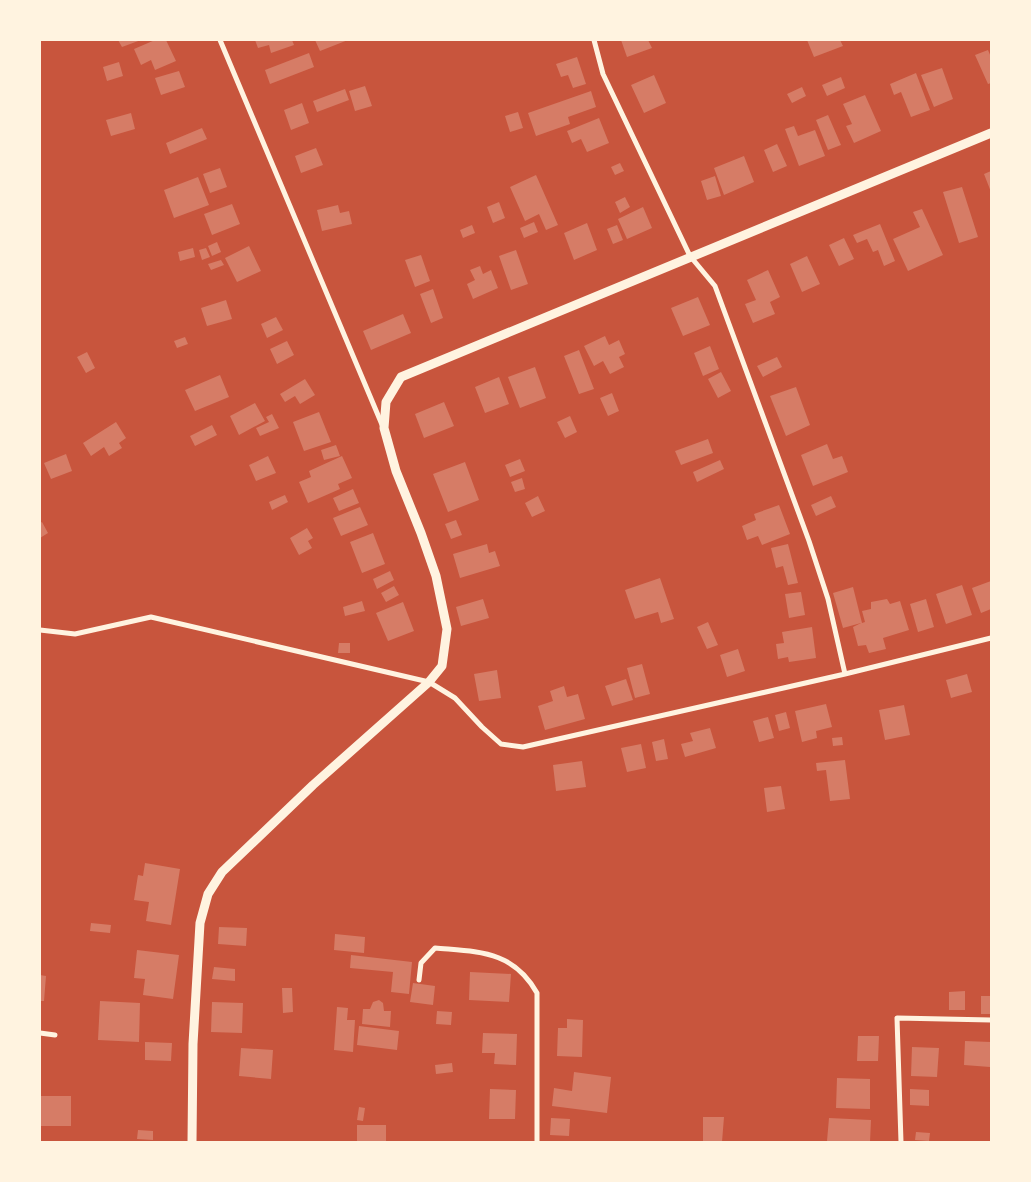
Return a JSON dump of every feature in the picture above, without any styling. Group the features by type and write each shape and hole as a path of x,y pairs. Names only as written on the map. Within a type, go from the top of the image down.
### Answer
{"street":[{"path":"192,1142 193,1044 200,923 208,894 222,872 314,785 429,682 442,666 447,629 436,576 396,470 384,428 220,40"},
{"path":"594,40 602,74 690,256 715,286 823,582 846,674"},
{"path":"384,428 386,402 401,376 991,133"},
{"path":"40,630 76,634 151,617 429,682 455,698 501,744 523,747 846,674 991,638"},
{"path":"419,980 421,963 435,948 482,952 509,961 529,980 537,993 538,1142"},
{"path":"901,1142 897,1018 991,1020"},
{"path":"40,1033 55,1035"}],"building":[{"path":"118,40 141,40 122,47"},
{"path":"155,40 166,40 176,61 155,70 151,60 141,65 134,49"},
{"path":"255,40 292,40 294,45 271,53 269,45 258,48"},
{"path":"315,40 348,40 320,51"},
{"path":"621,40 648,40 652,48 627,57"},
{"path":"807,40 840,40 843,46 814,57"},
{"path":"988,50 991,57 991,83 988,84 975,55"},
{"path":"309,53 314,67 270,84 265,70"},
{"path":"577,57 586,84 573,88 568,75 561,77 556,64"},
{"path":"119,62 123,76 107,81 103,67"},
{"path":"942,68 953,99 934,107 921,75"},
{"path":"179,71 185,87 161,95 155,78"},
{"path":"916,73 930,110 911,117 901,92 894,95 890,84"},
{"path":"654,75 666,103 644,113 631,85"},
{"path":"841,77 845,88 827,96 822,85"},
{"path":"365,86 372,106 355,111 349,91"},
{"path":"802,87 806,96 792,103 787,94"},
{"path":"345,89 349,100 317,112 313,101"},
{"path":"591,91 596,107 568,117 570,124 536,136 528,113"},
{"path":"865,95 881,131 854,143 846,126 852,124 843,104"},
{"path":"302,103 309,123 291,130 284,110"},
{"path":"518,112 523,128 510,132 505,116"},
{"path":"131,113 135,129 111,136 106,120"},
{"path":"828,115 841,145 828,150 816,120"},
{"path":"599,118 609,143 587,152 581,139 572,143 567,131"},
{"path":"794,126 798,136 815,130 825,156 799,166 785,129"},
{"path":"202,128 207,139 170,154 166,143"},
{"path":"777,144 787,166 773,172 764,150"},
{"path":"316,148 323,165 301,173 295,156"},
{"path":"744,156 754,182 724,195 714,168"},
{"path":"620,163 624,171 615,175 611,167"},
{"path":"220,168 227,187 210,193 203,174"},
{"path":"991,171 991,192 984,174"},
{"path":"536,175 558,225 546,230 539,214 525,221 510,187"},
{"path":"715,176 721,196 707,200 701,181"},
{"path":"198,177 209,205 174,218 164,190"},
{"path":"962,187 978,237 959,243 943,192"},
{"path":"625,197 630,207 620,213 615,202"},
{"path":"499,202 505,218 493,223 487,207"},
{"path":"232,204 240,224 212,235 204,214"},
{"path":"338,205 340,213 349,211 352,224 322,231 317,210"},
{"path":"643,207 652,228 627,239 618,219"},
{"path":"922,209 943,255 908,271 893,239 920,227 913,212"},
{"path":"534,222 538,232 524,238 520,228"},
{"path":"587,223 597,250 574,260 564,233"},
{"path":"880,224 895,261 884,266 878,250 873,252 867,239 857,243 853,235"},
{"path":"472,225 475,233 463,238 460,230"},
{"path":"617,225 623,240 613,244 607,229"},
{"path":"844,238 854,259 839,266 829,245"},
{"path":"217,242 221,252 212,256 208,246"},
{"path":"249,246 261,271 237,282 225,258"},
{"path":"193,248 195,257 180,261 178,252"},
{"path":"206,248 210,257 202,260 199,250"},
{"path":"516,250 528,284 511,290 499,256"},
{"path":"421,255 430,281 415,287 405,260"},
{"path":"807,256 820,284 802,292 790,264"},
{"path":"221,260 224,265 211,270 208,264"},
{"path":"480,266 483,274 491,270 498,288 473,299 467,284 475,280 470,270"},
{"path":"768,270 780,297 770,302 775,314 753,323 745,304 756,300 747,280"},
{"path":"433,289 443,318 431,323 420,294"},
{"path":"698,297 710,325 683,336 671,308"},
{"path":"226,300 232,319 207,326 201,308"},
{"path":"403,314 411,333 371,350 363,331"},
{"path":"276,317 283,330 267,338 261,324"},
{"path":"605,336 609,345 619,340 625,354 619,357 624,367 610,374 603,361 594,366 584,346"},
{"path":"185,337 188,344 177,348 174,341"},
{"path":"287,341 294,355 277,364 270,349"},
{"path":"710,346 719,369 703,376 694,353"},
{"path":"579,350 594,389 579,394 564,356"},
{"path":"87,352 95,368 86,373 77,357"},
{"path":"777,357 782,367 763,377 757,366"},
{"path":"535,367 546,398 520,408 508,377"},
{"path":"721,372 731,391 718,398 708,379"},
{"path":"220,375 229,397 195,411 185,390"},
{"path":"499,377 509,404 485,413 475,387"},
{"path":"305,379 315,395 300,404 295,396 285,402 280,394"},
{"path":"796,387 810,425 786,436 770,396"},
{"path":"612,393 619,411 608,416 600,398"},
{"path":"444,402 454,426 424,438 415,414"},
{"path":"255,403 265,421 239,435 230,416"},
{"path":"319,412 331,442 304,451 293,422"},
{"path":"272,414 279,428 260,436 256,428 269,422 266,417"},
{"path":"570,416 577,432 565,438 557,422"},
{"path":"116,422 126,438 119,443 122,448 109,456 104,447 91,456 83,443"},
{"path":"212,425 217,435 195,446 190,436"},
{"path":"708,439 713,453 681,465 675,451"},
{"path":"827,444 833,459 842,456 848,472 813,486 801,455"},
{"path":"336,445 340,456 324,460 321,450"},
{"path":"66,454 72,471 51,479 44,463"},
{"path":"268,456 276,473 256,481 249,465"},
{"path":"342,456 352,478 338,484 340,489 308,503 299,482 311,477 309,471"},
{"path":"520,459 525,471 510,477 505,465"},
{"path":"720,460 724,469 697,482 693,472"},
{"path":"465,462 479,500 448,512 433,474"},
{"path":"522,478 525,489 515,492 511,482"},
{"path":"353,489 359,503 339,511 333,498"},
{"path":"285,495 288,502 272,510 269,502"},
{"path":"538,496 545,511 532,517 525,503"},
{"path":"831,496 836,507 816,516 811,505"},
{"path":"779,505 790,534 762,545 758,536 747,540 742,526 756,520 754,514"},
{"path":"360,507 368,525 341,536 333,518"},
{"path":"456,520 462,535 451,539 445,524"},
{"path":"42,522 48,533 40,538 40,523"},
{"path":"307,528 313,538 308,541 312,548 299,555 290,538"},
{"path":"373,533 385,564 362,573 350,542"},
{"path":"487,544 489,553 495,551 500,566 460,578 453,554"},
{"path":"788,544 798,583 788,585 783,566 776,568 771,548"},
{"path":"390,571 394,580 377,589 373,579"},
{"path":"660,578 674,619 661,623 658,612 635,619 625,590"},
{"path":"991,581 991,609 981,613 972,588"},
{"path":"962,585 972,615 946,624 936,594"},
{"path":"394,586 399,595 386,602 381,593"},
{"path":"853,587 862,623 865,622 862,611 871,609 871,602 887,599 890,604 900,601 909,630 883,638 886,649 869,653 866,645 858,646 853,627 861,623 843,628 833,593"},
{"path":"801,592 805,615 789,618 785,594"},
{"path":"483,599 489,618 461,626 456,607"},
{"path":"926,599 934,627 918,632 910,604"},
{"path":"362,601 365,611 345,616 343,607"},
{"path":"403,602 414,631 388,641 376,613"},
{"path":"708,622 718,645 707,649 697,627"},
{"path":"812,627 816,658 789,662 788,657 778,659 776,644 784,643 782,632"},
{"path":"339,643 350,643 350,653 338,653"},
{"path":"738,649 745,671 727,677 720,655"},
{"path":"642,664 650,694 635,698 627,668"},
{"path":"497,670 501,698 479,701 474,674"},
{"path":"967,674 972,692 951,698 946,680"},
{"path":"626,679 633,700 612,706 605,686"},
{"path":"564,686 567,697 578,694 585,719 545,730 538,706 553,701 550,691"},
{"path":"826,704 832,727 816,731 817,738 802,742 795,711"},
{"path":"904,705 910,735 885,740 879,710"},
{"path":"786,712 790,728 779,731 775,715"},
{"path":"768,717 774,738 759,742 753,721"},
{"path":"710,728 716,748 685,757 681,744 693,741 690,733"},
{"path":"842,737 843,745 833,746 832,738"},
{"path":"664,739 668,759 656,761 652,742"},
{"path":"641,744 646,768 627,772 621,748"},
{"path":"845,760 850,799 830,801 826,770 817,771 816,763"},
{"path":"582,761 586,787 556,791 553,765"},
{"path":"781,786 785,809 767,812 764,788"},
{"path":"145,863 180,869 171,925 146,921 149,902 134,900 138,875 143,876"},
{"path":"91,923 111,925 110,933 90,931"},
{"path":"219,927 247,928 246,946 218,944"},
{"path":"335,934 365,937 364,953 334,950"},
{"path":"137,950 179,955 173,999 143,995 145,979 134,978"},
{"path":"351,955 412,962 409,994 391,992 393,972 350,968"},
{"path":"214,967 235,969 235,981 212,979"},
{"path":"470,972 511,974 509,1002 469,1000"},
{"path":"40,975 46,976 44,1001 40,1001"},
{"path":"413,983 435,986 433,1005 410,1002"},
{"path":"282,988 292,988 293,1012 283,1013"},
{"path":"965,991 965,1010 949,1010 949,992"},
{"path":"981,996 991,996 991,1014 981,1014"},
{"path":"379,1000 383,1003 384,1011 391,1011 390,1027 362,1024 363,1009 370,1009 373,1002"},
{"path":"100,1001 140,1003 139,1042 98,1040"},
{"path":"212,1002 243,1003 242,1033 211,1032"},
{"path":"337,1007 348,1008 347,1020 355,1020 353,1052 334,1050"},
{"path":"437,1011 452,1012 451,1025 436,1024"},
{"path":"567,1019 583,1020 582,1057 557,1056 558,1028 567,1028"},
{"path":"359,1026 399,1031 397,1050 357,1045"},
{"path":"483,1033 517,1034 516,1065 494,1064 495,1053 482,1053"},
{"path":"858,1036 879,1036 878,1061 857,1061"},
{"path":"965,1041 991,1042 990,1067 964,1065"},
{"path":"145,1042 172,1043 171,1061 145,1060"},
{"path":"912,1047 939,1048 937,1077 911,1076"},
{"path":"241,1048 273,1050 271,1079 239,1076"},
{"path":"452,1063 453,1072 436,1074 435,1065"},
{"path":"574,1072 611,1077 607,1113 552,1106 554,1088 572,1091"},
{"path":"837,1078 870,1079 870,1109 836,1108"},
{"path":"490,1089 516,1090 515,1119 489,1119"},
{"path":"910,1089 929,1090 929,1106 910,1105"},
{"path":"40,1096 71,1096 71,1126 40,1126"},
{"path":"359,1107 365,1108 363,1121 357,1120"},
{"path":"703,1117 724,1117 722,1142 703,1142"},
{"path":"551,1118 570,1119 569,1136 550,1135"},
{"path":"829,1118 871,1120 870,1142 827,1141"},
{"path":"357,1125 386,1125 386,1142 357,1142"},
{"path":"138,1130 153,1131 153,1140 137,1139"},
{"path":"916,1132 930,1133 929,1141 915,1140"}]}
